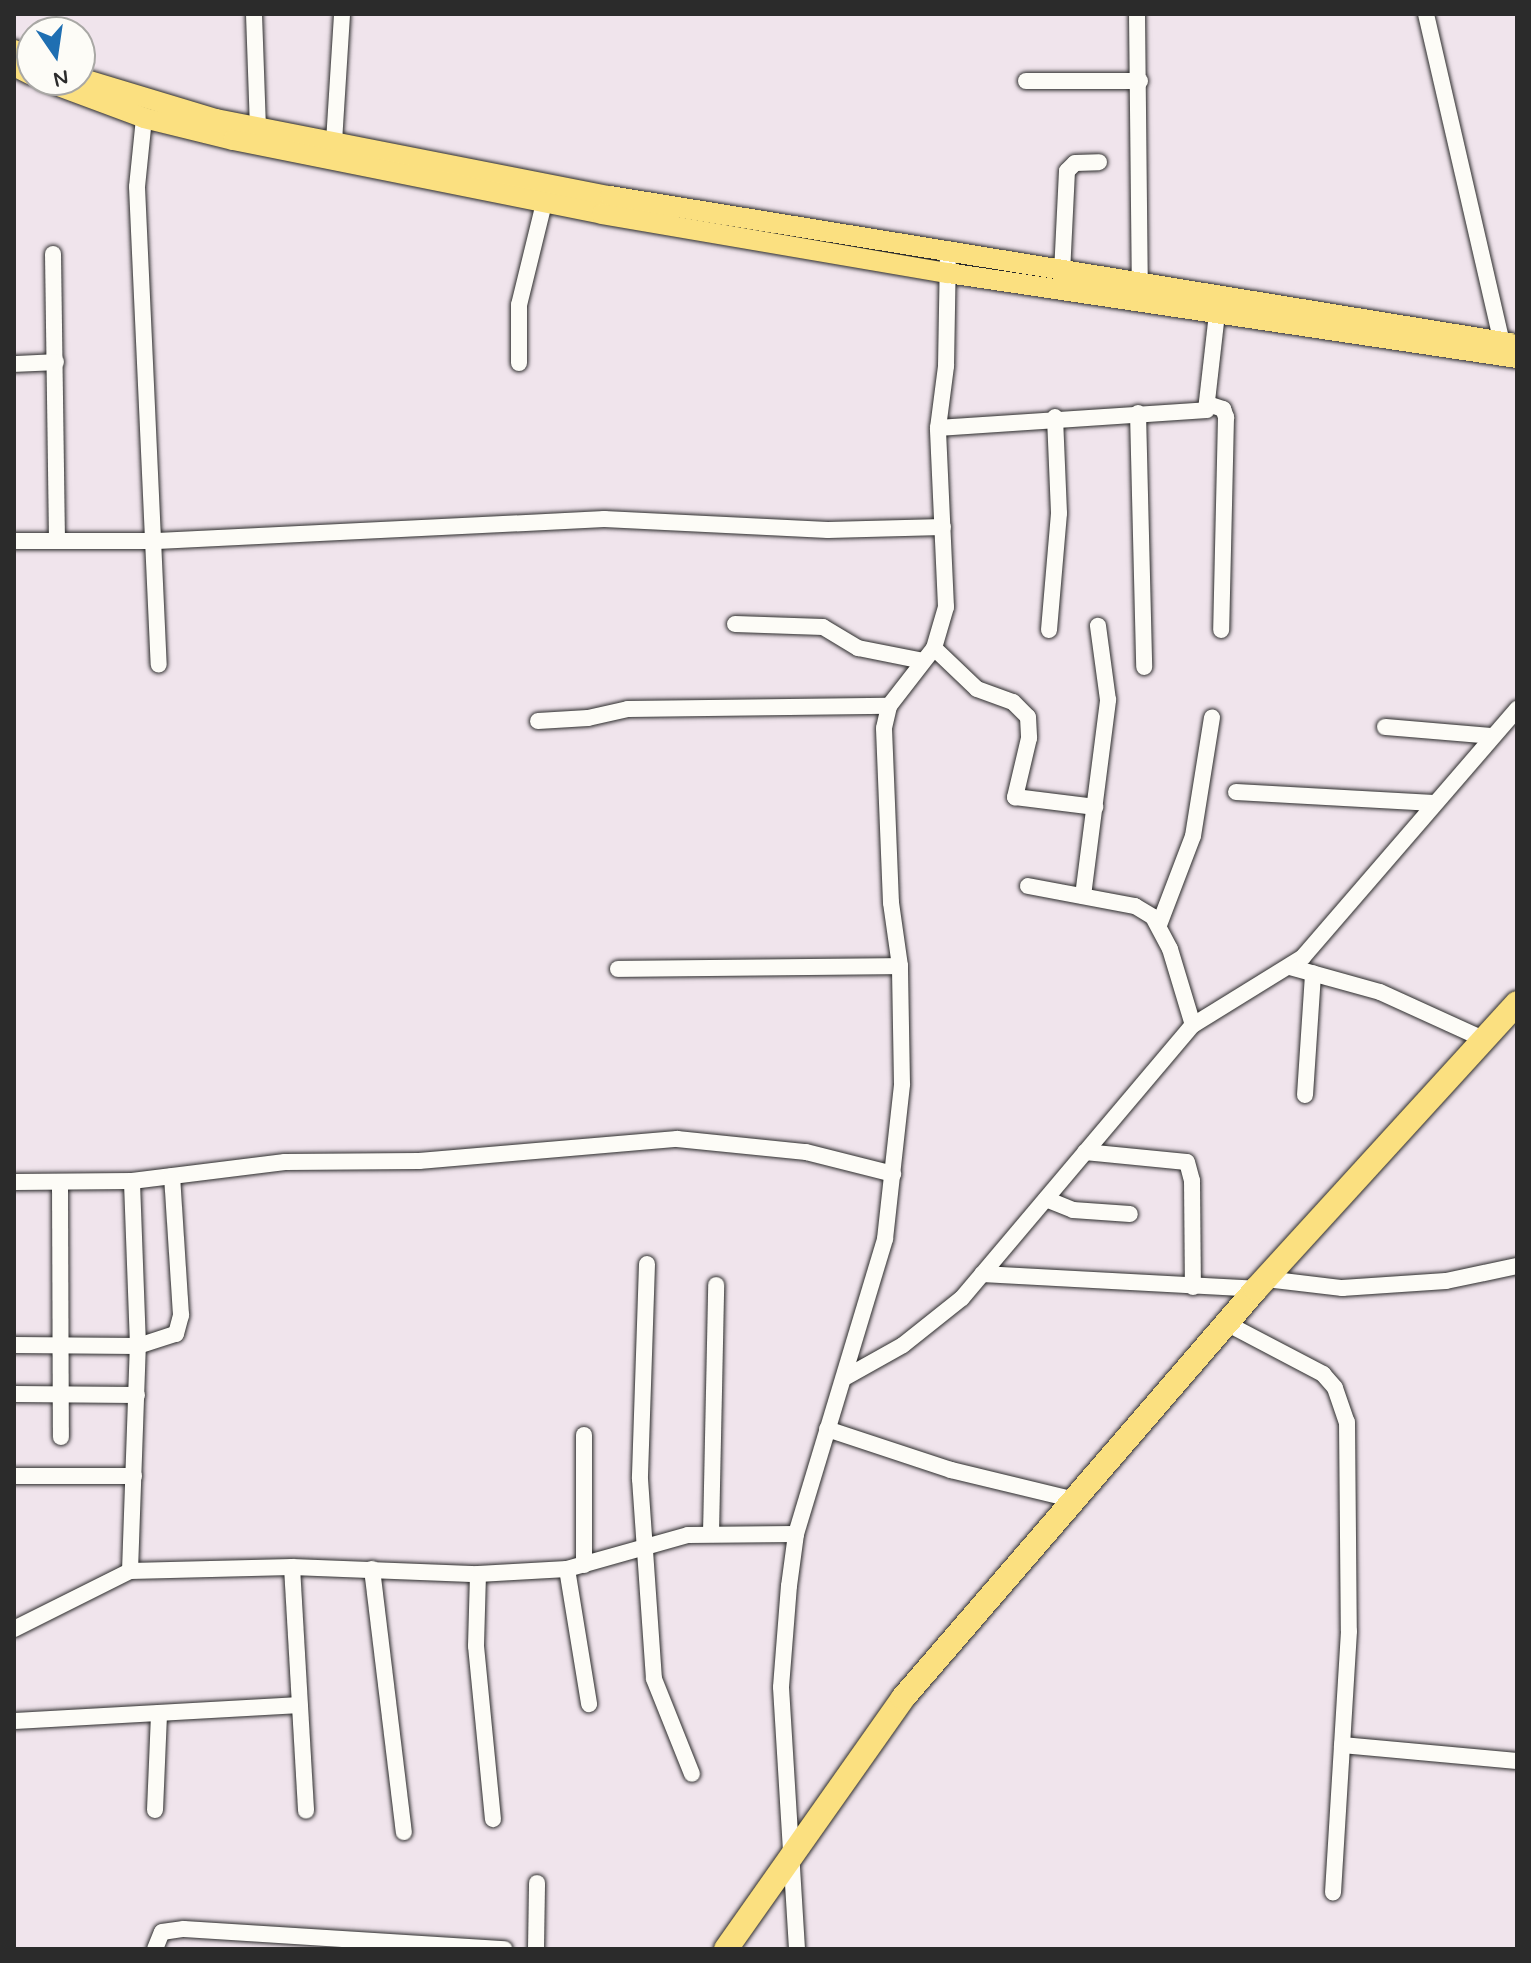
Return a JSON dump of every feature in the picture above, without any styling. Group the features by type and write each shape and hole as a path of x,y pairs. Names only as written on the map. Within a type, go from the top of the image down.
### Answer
{"highway":[{"path":"726,1949 903,1698 1071,1499 1226,1323 1481,1038 1517,1003"}],"main road":[{"path":"96,84 146,101 258,128 948,264 1217,313 1510,350"},
{"path":"85,96 144,118 544,203 948,264 1062,273 1510,350"}],"street":[{"path":"254,14 258,128"},
{"path":"334,142 342,14"},
{"path":"1137,14 1140,285"},
{"path":"1426,14 1510,350"},
{"path":"1026,81 1140,81"},
{"path":"144,118 137,187 157,541 159,664"},
{"path":"1062,273 1067,171 1075,163 1099,162"},
{"path":"519,363 519,305 544,203"},
{"path":"53,254 57,541"},
{"path":"797,1949 788,1860 781,1687 796,1534 846,1377 885,1239 893,1174 902,1084 900,966 891,903 884,728 889,706 929,654 946,607 938,428 946,366 948,264"},
{"path":"1211,405 1217,313"},
{"path":"14,364 56,362"},
{"path":"938,428 1055,417 1200,412 1211,405"},
{"path":"1211,405 1223,409 1226,417 1221,630"},
{"path":"1138,413 1144,667"},
{"path":"1049,630 1059,513 1055,417"},
{"path":"14,541 157,541 553,520 828,530 943,527"},
{"path":"735,624 823,627 858,648 929,654 977,689 1013,702 1028,717 1029,738 1015,797 1095,807"},
{"path":"1083,896 1108,700 1098,626"},
{"path":"538,721 588,718 628,709 889,706"},
{"path":"846,1377 903,1345 962,1298 1193,1025 1290,967 1517,709"},
{"path":"1159,925 1193,836 1212,718"},
{"path":"1385,727 1492,736"},
{"path":"1236,792 1434,803"},
{"path":"1028,886 1135,906 1159,925 1193,1025"},
{"path":"618,969 900,966"},
{"path":"1290,967 1380,992 1481,1038"},
{"path":"1305,1095 1313,973"},
{"path":"14,1182 132,1181 285,1162 419,1161 677,1139 806,1152 893,1174"},
{"path":"1085,1152 1187,1162 1192,1181 1193,1287"},
{"path":"14,1345 138,1346 176,1334 181,1324 172,1176"},
{"path":"130,1571 138,1346 132,1181"},
{"path":"60,1182 61,1437"},
{"path":"1046,1199 1073,1210 1130,1214"},
{"path":"647,1264 643,1546 654,1679 692,1774"},
{"path":"982,1274 1193,1287 1261,1284 1342,1288 1446,1281 1517,1266"},
{"path":"711,1534 716,1285"},
{"path":"1226,1323 1323,1374 1343,1405 1349,1631 1333,1893"},
{"path":"14,1394 137,1395"},
{"path":"827,1429 951,1470 1071,1499"},
{"path":"584,1435 575,1567 589,1704"},
{"path":"14,1476 134,1476"},
{"path":"14,1629 130,1571 292,1567 478,1574 575,1567 643,1546 711,1534 796,1534"},
{"path":"292,1567 297,1705 306,1811"},
{"path":"372,1569 404,1832"},
{"path":"478,1574 476,1646 493,1819"},
{"path":"14,1721 297,1705"},
{"path":"155,1810 159,1713"},
{"path":"1342,1745 1517,1761"},
{"path":"536,1949 537,1883"},
{"path":"155,1949 162,1932 171,1930 504,1949"}]}
